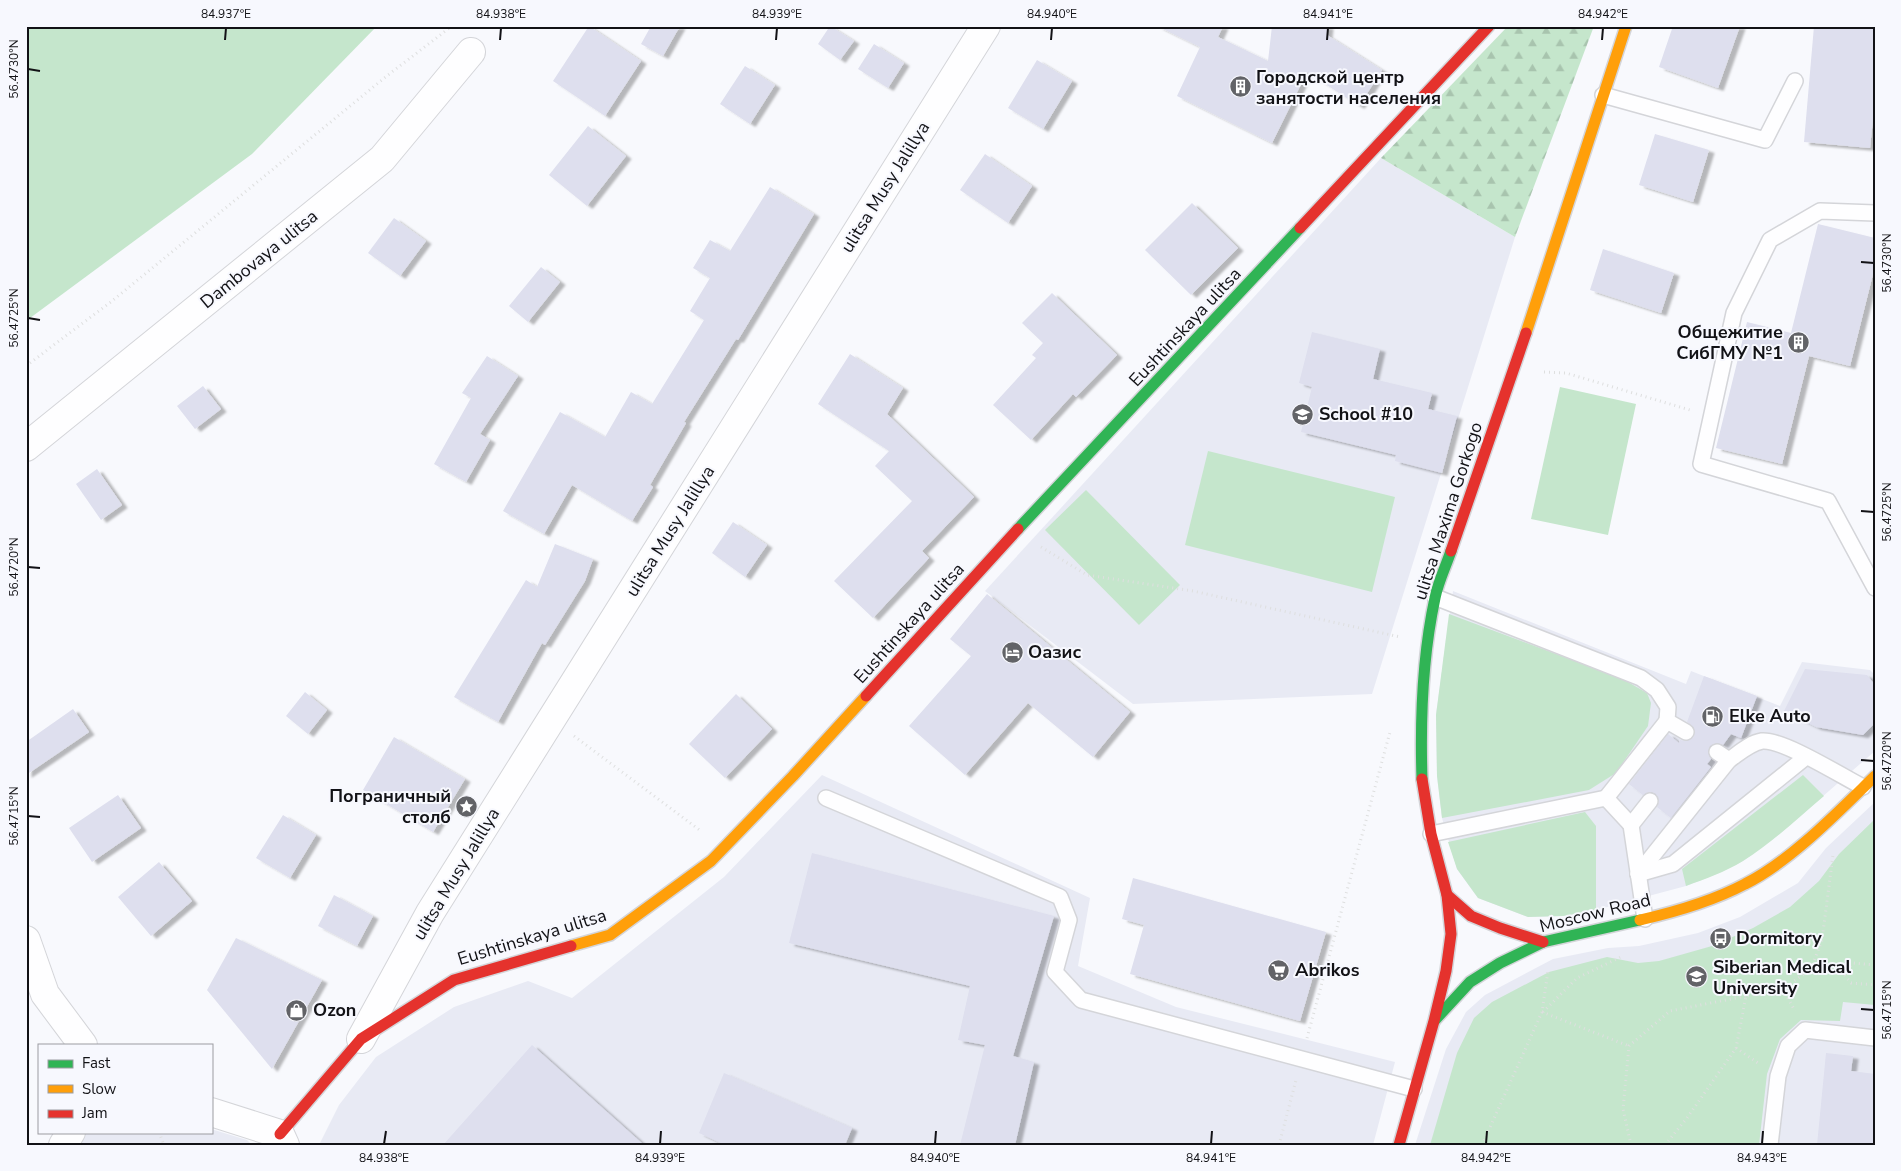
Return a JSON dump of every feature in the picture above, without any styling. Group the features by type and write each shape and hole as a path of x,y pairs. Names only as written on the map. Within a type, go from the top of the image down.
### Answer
{"main road":[{"name":"Eushtinskaya ulitsa","path":"282,1139 361,1039 454,980 610,936 711,862 793,776 1016,532 1489,26"},
{"name":"ulitsa Maxima Gorkogo","path":"1434,1021 1446,971 1451,934 1447,895 1430,834 1422,780 1420,730 1423,674 1435,597 1514,370 1626,26"},
{"name":"Moscow Road","path":"1399,1145 1434,1021 1470,982 1500,963 1542,942 1645,919 1708,900 1746,884 1780,861 1830,819 1875,776"},
{"path":"1447,895 1471,916 1542,942"}],"street":[{"name":"ulitsa Musy Jalillya","path":"361,1039 430,913 986,26"},
{"name":"Dambovaya ulitsa","path":"26,447 382,159 471,52"},
{"path":"26,940 45,994 82,1044"},
{"path":"212,1112 282,1139"},
{"path":"63,1145 71,1134"}],"lane":[{"path":"1603,95 1765,140 1795,81"},
{"path":"1875,213 1820,211 1770,240 1734,313 1700,464 1828,501 1875,588"},
{"path":"1430,834 1606,798 1667,720 1668,707 1657,690 1641,678 1435,597"},
{"path":"1667,720 1686,732"},
{"path":"1638,874 1723,756 1763,741 1782,746 1806,756 1863,788"},
{"path":"1638,874 1673,864 1806,756"},
{"path":"826,798 1060,897 1069,920 1055,972 1081,1000 1414,1089"},
{"path":"1606,798 1631,825 1645,919"},
{"path":"1631,825 1650,801"},
{"path":"1770,1145 1778,1076 1788,1046 1805,1030 1875,1038"}],"path":[{"path":"26,366 112,301 388,75 452,26"},
{"path":"1514,370 1566,373 1711,416"},
{"path":"1016,532 1087,575 1193,591 1401,637"},
{"path":"1400,646 1403,629"},
{"path":"552,719 724,848"},
{"path":"1279,1145 1391,728"},
{"path":"1630,1145 1622,1109 1629,1046 1670,1011 1783,989 1810,969 1822,940 1826,912 1833,850 1830,819"},
{"path":"1542,1012 1577,978 1624,956"},
{"path":"1843,974 1853,963 1875,965"},
{"path":"1482,1145 1542,1012 1548,967"},
{"path":"1810,969 1843,974 1851,983 1875,985"},
{"path":"1665,1145 1687,1118 1736,1048 1746,996"},
{"path":"1542,1012 1629,1046"}],"shaded area":[{"name":"School #10","path":"1381,158 1515,237 1372,694 1133,704 985,591"},
{"path":"1453,591 1686,684 1691,671 1780,706 1802,662 1870,670 1875,675 1875,751 1777,836 1743,861 1719,873 1686,886 1596,910 1563,916 1528,917 1478,898 1457,869 1442,818 1437,776 1436,715"},
{"path":"822,775 1090,898 1078,966 1176,1007 1395,1062 1373,1145 319,1145 339,1105 376,1057 454,1007 528,981 572,998 724,877"},
{"name":"Siberian Medical University","path":"1875,802 1875,1145 1415,1145 1446,1049 1466,1012 1485,995 1553,959 1608,948 1639,946 1698,933 1740,917 1798,883 1826,848"},
{"path":"212,1129 247,1140 252,1145 78,1145 86,1134 212,1134"}],"green space":[{"path":"26,26 377,26 252,154 26,321"},
{"path":"1508,26 1594,26 1515,237 1381,158"},
{"path":"1560,387 1636,404 1608,535 1531,519"},
{"path":"1208,451 1395,497 1372,592 1185,545"},
{"path":"1086,490 1180,585 1139,625 1045,530"},
{"path":"1449,614 1621,678 1647,693 1651,703 1648,726 1616,773 1589,790 1442,818 1437,776 1436,715"},
{"path":"1803,775 1824,796 1754,854 1722,872 1686,886 1682,869"},
{"path":"1585,812 1596,826 1596,910 1563,916 1528,917 1478,898 1457,869 1448,842"},
{"name":"Siberian Medical University","path":"1875,819 1875,1005 1843,1002 1840,1021 1801,1020 1780,1039 1767,1074 1759,1145 1430,1145 1457,1053 1474,1018 1492,1002 1549,972 1607,957 1638,963 1659,961 1712,946 1753,928 1790,907 1819,881 1839,854"}],"building":[{"path":"589,26 641,61 605,116 553,81"},
{"path":"651,26 680,26 663,56 641,44"},
{"path":"830,26 854,41 840,60 818,44"},
{"name":"Городской центр занятости населения","path":"1157,26 1223,26 1218,37 1268,61 1272,26 1328,26 1327,35 1382,70 1359,106 1307,72 1272,143 1177,96 1200,47"},
{"path":"1673,26 1740,26 1718,88 1659,67"},
{"path":"1814,26 1875,26 1875,99 1870,148 1804,142"},
{"path":"874,44 904,63 888,88 858,69"},
{"path":"1037,60 1072,81 1043,129 1008,108"},
{"path":"745,66 775,85 750,124 720,104"},
{"path":"588,126 626,156 587,206 549,175"},
{"path":"1655,134 1709,150 1693,202 1639,185"},
{"path":"985,154 1032,186 1008,223 960,190"},
{"path":"770,187 814,214 738,340 736,339 684,422 686,423 650,485 653,487 632,521 572,485 544,534 503,511 560,412 605,437 631,392 652,404 704,320 690,311 710,278 693,268 710,240 730,251"},
{"path":"1192,203 1238,248 1191,295 1145,250"},
{"path":"394,218 426,241 400,276 368,253"},
{"name":"Общежитие СибГМУ №1","path":"1818,224 1875,238 1875,266 1850,366 1809,356 1782,464 1716,448 1747,322 1791,333"},
{"path":"1603,249 1674,273 1661,313 1590,290"},
{"path":"541,267 560,282 528,322 509,306"},
{"path":"1052,293 1117,355 1076,397 1073,394 1031,440 993,405 1036,358 1032,355 1043,343 1022,323"},
{"path":"1312,332 1380,349 1373,379 1432,393 1428,409 1457,416 1442,473 1395,461 1396,455 1301,432 1312,387 1299,383"},
{"path":"850,354 903,388 887,414 974,497 922,551 929,558 873,618 834,581 912,501 875,466 889,451 818,404"},
{"path":"487,356 518,376 480,434 490,440 466,482 434,464 471,398 462,393"},
{"path":"203,386 221,409 195,429 177,406"},
{"path":"97,469 122,505 101,520 76,484"},
{"path":"733,522 767,545 745,577 712,553"},
{"path":"555,544 593,559 585,581 545,645 542,643 498,722 454,697 526,580 537,587"},
{"path":"987,594 1130,712 1093,757 1028,703 965,775 909,726 971,656 950,639"},
{"path":"1805,669 1867,675 1875,685 1875,723 1863,735 1816,727 1784,711"},
{"path":"1704,676 1757,696 1741,738 1731,734 1723,745 1717,743 1710,746 1708,752 1711,759 1707,764 1711,767 1671,818 1657,807 1659,802 1656,794 1651,792 1643,795 1629,784 1668,734 1679,743 1680,740 1686,741 1694,737 1694,728 1687,722"},
{"path":"305,692 327,710 308,734 286,716"},
{"path":"736,694 772,729 725,778 689,744"},
{"path":"73,709 89,732 26,775 26,742"},
{"path":"394,737 465,779 433,832 363,790"},
{"path":"118,795 141,828 92,862 69,828"},
{"path":"283,815 316,835 290,878 256,858"},
{"path":"812,853 1054,916 1013,1056 1034,1062 1015,1145 960,1145 985,1045 958,1040 970,986 789,943"},
{"path":"159,862 192,901 151,936 118,897"},
{"path":"1133,878 1326,932 1300,1021 1130,974 1144,925 1122,919"},
{"path":"334,895 373,916 357,946 318,926"},
{"path":"236,938 322,980 272,1069 207,990"},
{"path":"532,1045 644,1145 443,1145"},
{"path":"1826,1053 1853,1056 1851,1071 1875,1074 1875,1145 1817,1145"},
{"path":"724,1073 852,1128 845,1145 725,1145 699,1133"}],"traffic: fast":[{"path":"1018,529 1300,228"},
{"path":"1422,779 1421,733 1427,643 1436,592 1451,551"},
{"path":"1435,1020 1470,982 1500,963 1543,942 1640,920"}],"traffic: slow":[{"path":"1526,333 1626,26"},
{"path":"571,946 610,935 711,861 793,776 866,696"},
{"path":"1640,920 1707,901 1733,890 1762,874 1797,849 1875,776"}],"traffic: jam":[{"path":"1300,228 1489,26"},
{"path":"1451,551 1526,333"},
{"path":"866,696 1018,529"},
{"path":"1399,1145 1434,1021 1446,971 1451,934 1447,895 1431,834 1422,779"},
{"path":"1447,895 1471,916 1543,942"},
{"path":"280,1134 361,1039 454,980 571,946"}],"place":[{"name":"Городской центр занятости населения","path":"1240,87"},
{"name":"Общежитие СибГМУ №1","path":"1799,342"},
{"name":"School #10","path":"1303,414"},
{"name":"Оазис","path":"1012,652"},
{"name":"Elke Auto","path":"1713,716"},
{"name":"Пограничный столб","path":"467,806"},
{"name":"Dormitory","path":"1720,938"},
{"name":"Abrikos","path":"1279,970"},
{"name":"Siberian Medical University","path":"1697,977"},
{"name":"Ozon","path":"297,1010"}]}
